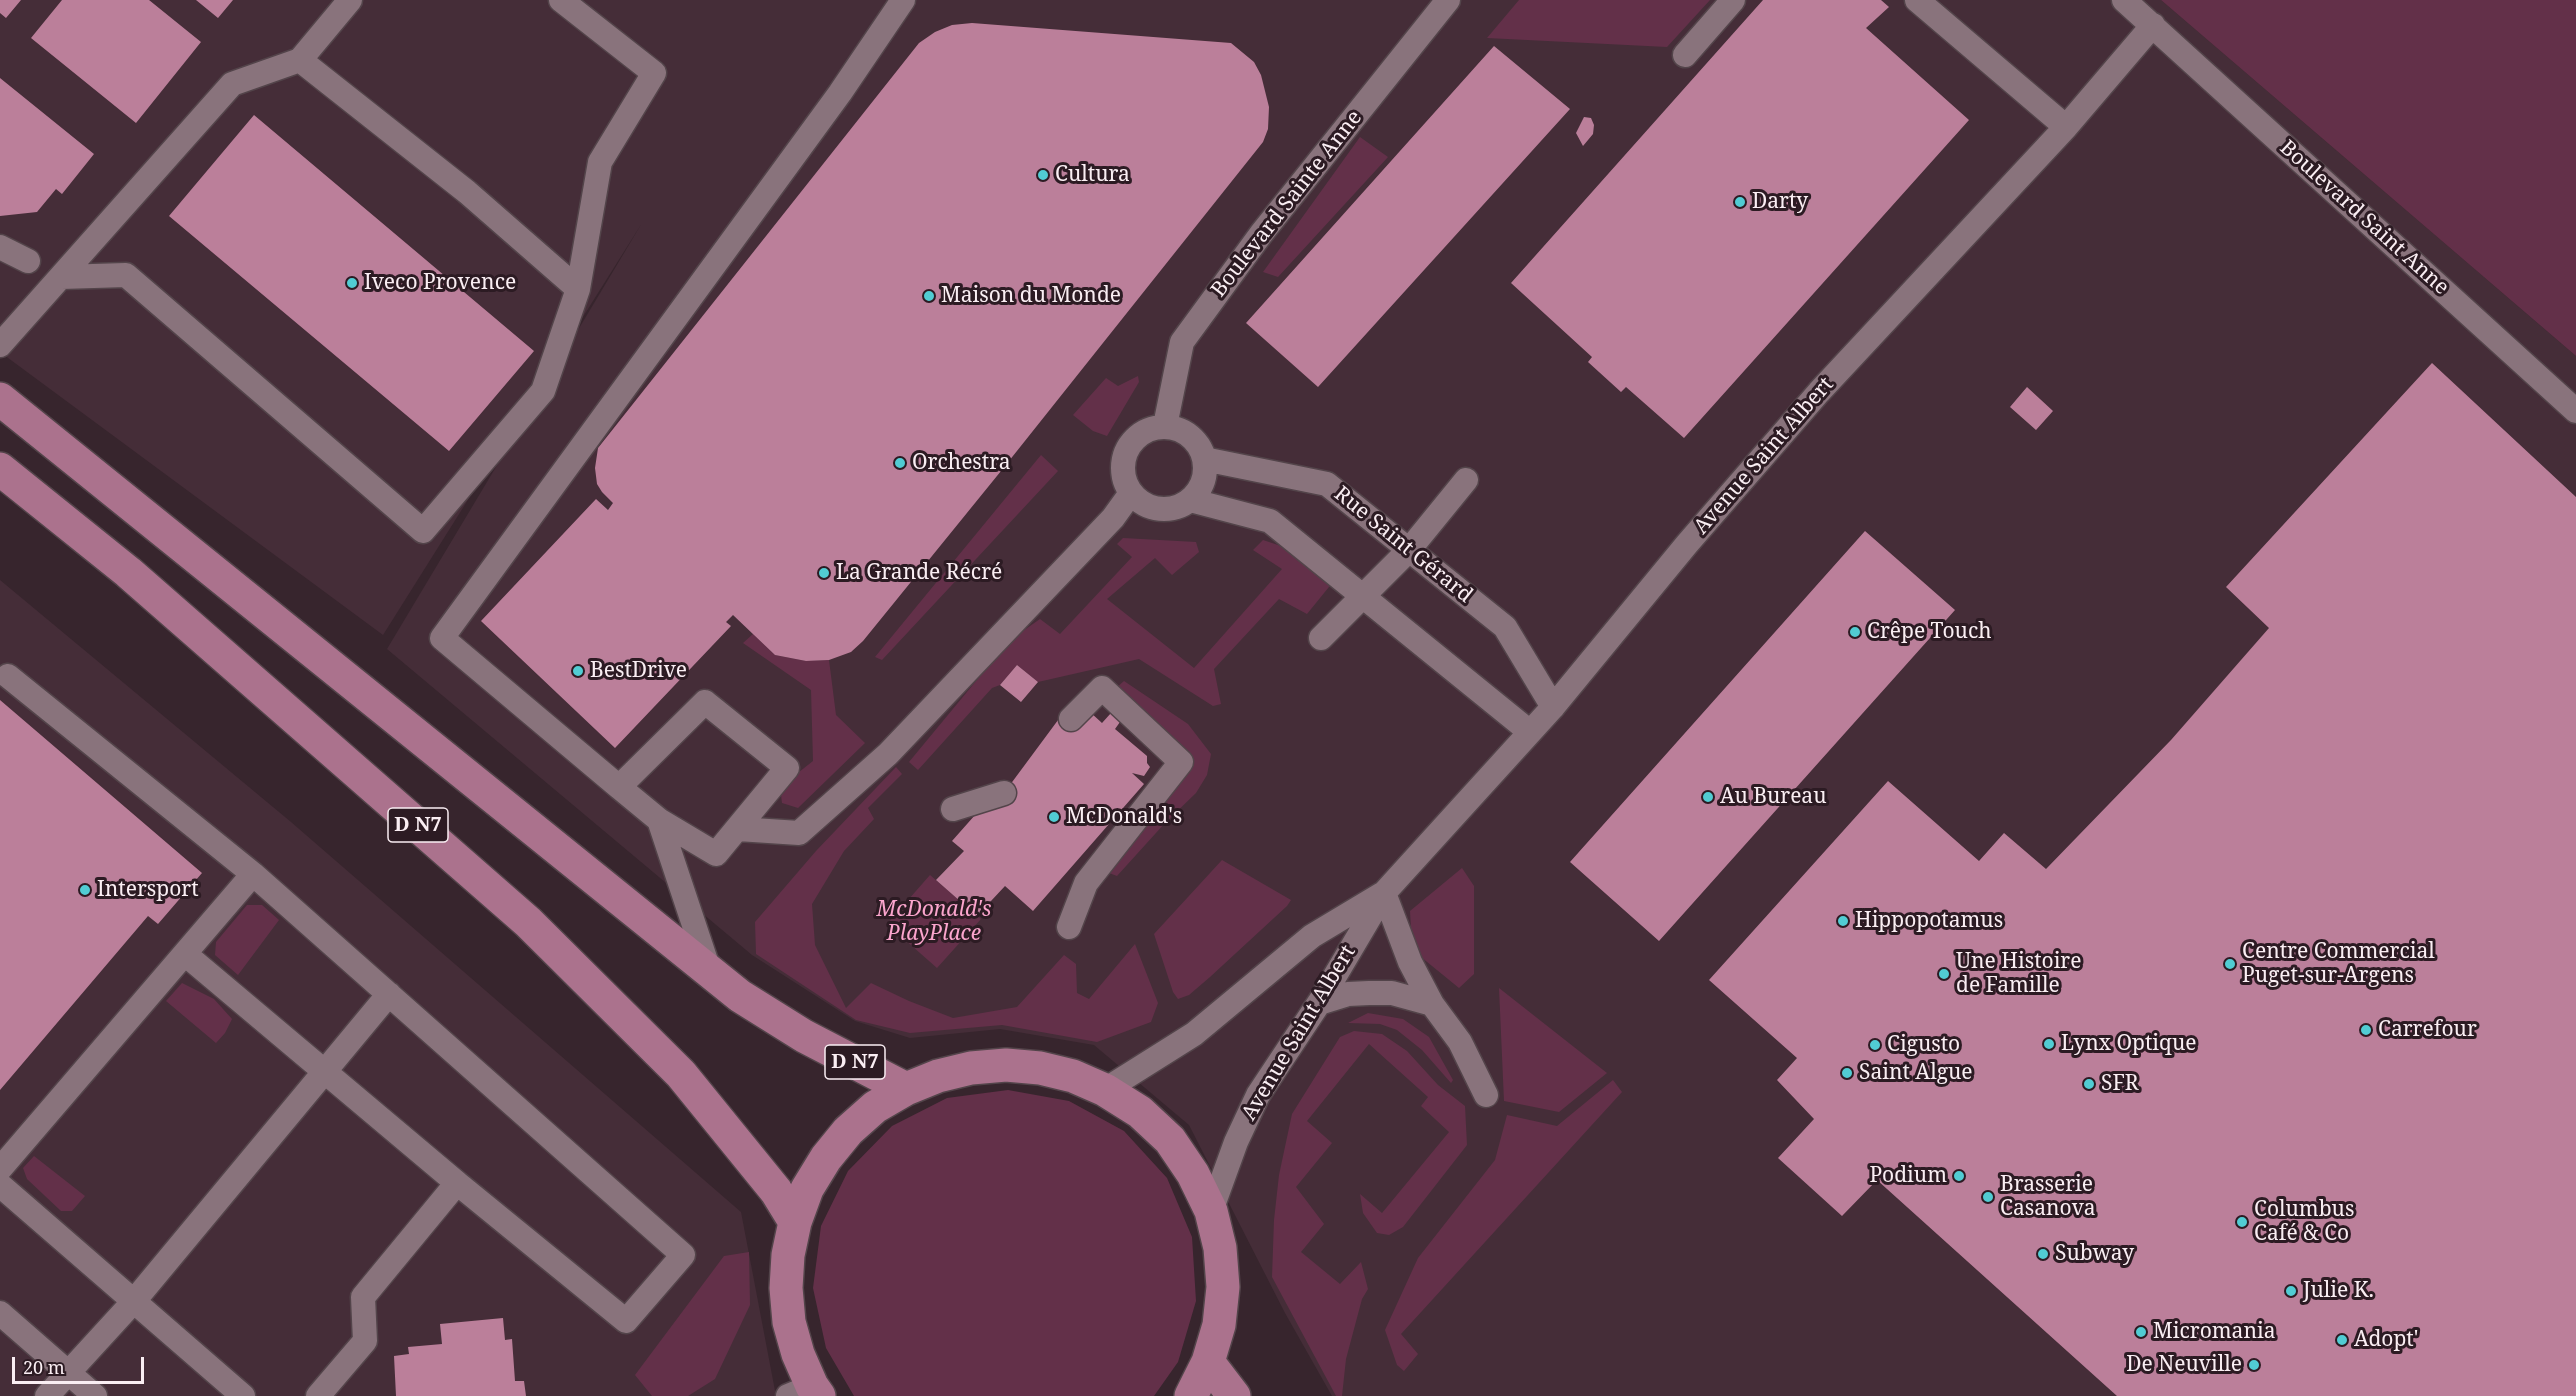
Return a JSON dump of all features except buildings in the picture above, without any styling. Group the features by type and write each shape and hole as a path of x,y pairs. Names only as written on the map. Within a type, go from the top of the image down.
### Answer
{"main road":[{"name":"D N7","path":"0,399 740,996 804,1036 906,1089"},
{"name":"D N7","path":"0,469 128,572 528,921 681,1074 777,1191 795,1222"},
{"path":"806,1393 789,1322 786,1288 788,1255 795,1222 807,1189 826,1158 848,1131 875,1107 906,1089 938,1076 971,1068 1006,1065 1040,1068 1105,1089 1140,1112 1170,1140 1193,1174 1211,1210 1220,1248 1223,1287 1219,1325 1208,1362 1191,1396"},
{"path":"1208,1362 1234,1396"}],"lane":[{"path":"0,345 232,84 300,60 350,0"},
{"path":"61,278 126,275 423,531 543,391 578,289 600,162 654,73 561,0"},
{"path":"619,787 705,702 787,768 716,854 659,820 619,787 442,638 833,102 903,0"},
{"name":"Boulevard Sainte Anne","path":"1165,426 1182,342 1269,225 1448,0"},
{"path":"1685,55 1733,0"},
{"path":"1917,0 2066,127"},
{"path":"2124,0 2153,25"},
{"name":"Avenue Saint Albert","path":"1211,1210 1236,1142 1253,1104 1319,1003 1384,893 1553,707 1680,553 1819,392 2066,127 2153,25"},
{"name":"Boulevard Saint Anne","path":"2153,25 2576,411"},
{"path":"300,60 467,192 578,289"},
{"path":"0,247 28,261"},
{"path":"1165,426 1178,429 1199,447 1204,459 1203,481 1190,500 1178,506 1166,509 1147,505 1131,493 1124,481 1122,468 1124,455 1130,443 1139,434 1152,429 1165,426"},
{"name":"Rue Saint Gérard","path":"1204,459 1327,484 1505,627 1553,707"},
{"path":"1321,638 1409,550 1466,480"},
{"path":"738,829 799,833 888,754 1113,518 1131,493"},
{"path":"1190,500 1270,521 1530,732"},
{"path":"8,676 253,874 683,1255 626,1321 457,1183 185,954"},
{"path":"1069,927 1086,883 1181,762 1102,687 1071,719"},
{"path":"953,808 1004,793"},
{"path":"659,820 710,973"},
{"path":"0,1169 253,874"},
{"path":"1384,893 1410,962 1432,1004 1460,1042 1486,1095"},
{"name":"Avenue Saint Albert","path":"1105,1089 1194,1034 1311,936 1384,893"},
{"path":"1319,1003 1348,994 1392,993 1432,1004"},
{"path":"46,1396 134,1301 389,994"},
{"path":"318,1396 365,1341 363,1297 457,1183"},
{"path":"0,1185 243,1396"},
{"path":"0,1313 95,1396"}],"shaded area":[{"path":"0,0 2161,0 2576,356 2576,1396 1332,1396 1285,1313 1189,1125 1094,1045 1000,1029 910,1038 855,1021 752,955 387,649 642,223 383,635 0,352"},
{"path":"0,580 291,822 741,1212 776,1396 0,1396"}],"green space":[{"path":"1519,0 1710,0 1667,47 1487,38"},
{"path":"2161,0 2576,0 2576,356"},
{"path":"1360,137 1388,157 1278,277 1263,272"},
{"path":"1138,376 1139,382 1107,436 1093,431 1073,415 1106,378 1118,386"},
{"path":"1041,455 1058,471 882,660 875,657"},
{"path":"1123,538 1196,542 1199,552 1172,575 1155,558 1107,599 1194,668 1282,569 1253,550 1263,540 1305,554 1333,582 1307,614 1279,599 1214,669 1221,704 1213,706 1139,659 1038,682 1017,665 1000,685 992,688 918,770 909,762 1010,640 1040,619 1060,634 1132,557 1117,544"},
{"path":"753,634 775,655 806,661 829,660 836,715 865,743 798,808 782,803 780,787 813,761 811,690 743,643"},
{"path":"1124,681 1188,724 1211,754 1207,775 1196,793 1117,876 1109,873 1187,772 1116,688"},
{"path":"896,767 902,774 868,808 874,819 844,851 812,904 815,945 846,1008 871,983 953,1018 1017,1007 1064,955 1076,964 1077,993 1089,999 1135,944 1158,1003 1151,1022 1097,1042 1002,1025 910,1033 856,1020 756,954 755,922 816,851"},
{"path":"1222,860 1291,900 1210,977 1189,995 1178,999 1173,992 1154,934"},
{"path":"1462,868 1474,886 1474,974 1459,988 1421,957 1412,946 1410,911"},
{"name":"McDonald's PlayPlace","path":"930,875 981,919 937,968 887,924"},
{"path":"247,905 262,905 279,920 238,975 215,955 216,942"},
{"path":"182,983 214,999 232,1019 225,1033 216,1043 166,1001"},
{"path":"1499,988 1607,1073 1559,1112 1504,1101"},
{"path":"1368,1013 1403,1019 1429,1037 1453,1080 1451,1083 1422,1050 1397,1030 1380,1024 1348,1023"},
{"path":"1354,1031 1382,1034 1407,1051 1438,1085 1465,1106 1467,1145 1403,1227 1389,1235 1377,1233 1363,1213 1360,1194 1382,1213 1449,1132 1421,1106 1428,1097 1369,1044 1307,1121 1332,1143 1296,1187 1324,1224 1301,1252 1340,1284 1361,1262 1368,1289 1362,1299 1346,1359 1342,1396 1336,1396 1272,1277 1274,1220 1279,1175 1292,1114 1340,1037"},
{"path":"1613,1080 1622,1092 1401,1334 1418,1354 1404,1371 1397,1365 1385,1330 1418,1258 1495,1160 1507,1115 1557,1126"},
{"path":"1008,1090 1069,1101 1124,1131 1167,1178 1192,1237 1196,1301 1178,1362 1154,1396 854,1396 826,1348 813,1288 821,1226 848,1171 892,1126 947,1098"},
{"path":"34,1156 85,1196 72,1211 61,1211 27,1179 23,1168"},
{"path":"749,1252 750,1305 715,1379 688,1396 652,1396 635,1375 724,1256"}],"place":[{"name":"Cultura","path":"1043,175"},
{"name":"Darty","path":"1740,202"},
{"name":"Iveco Provence","path":"352,283"},
{"name":"Maison du Monde","path":"929,296"},
{"name":"Orchestra","path":"900,463"},
{"name":"La Grande Récré","path":"824,573"},
{"name":"Crêpe Touch","path":"1855,632"},
{"name":"BestDrive","path":"578,671"},
{"name":"Au Bureau","path":"1708,797"},
{"name":"McDonald's","path":"1054,817"},
{"name":"Intersport","path":"85,890"},
{"name":"Hippopotamus","path":"1843,921"},
{"name":"Centre Commercial Puget-sur-Argens","path":"2230,964"},
{"name":"Une Histoire de Famille","path":"1944,974"},
{"name":"Carrefour","path":"2366,1030"},
{"name":"Lynx Optique","path":"2049,1044"},
{"name":"Cigusto","path":"1875,1045"},
{"name":"Saint Algue","path":"1847,1073"},
{"name":"SFR","path":"2089,1084"},
{"name":"Podium","path":"1959,1176"},
{"name":"Brasserie Casanova","path":"1988,1197"},
{"name":"Columbus Café & Co","path":"2242,1222"},
{"name":"Subway","path":"2043,1254"},
{"name":"Julie K.","path":"2291,1291"},
{"name":"Micromania","path":"2141,1332"},
{"name":"Adopt'","path":"2342,1340"},
{"name":"De Neuville","path":"2254,1365"}]}
